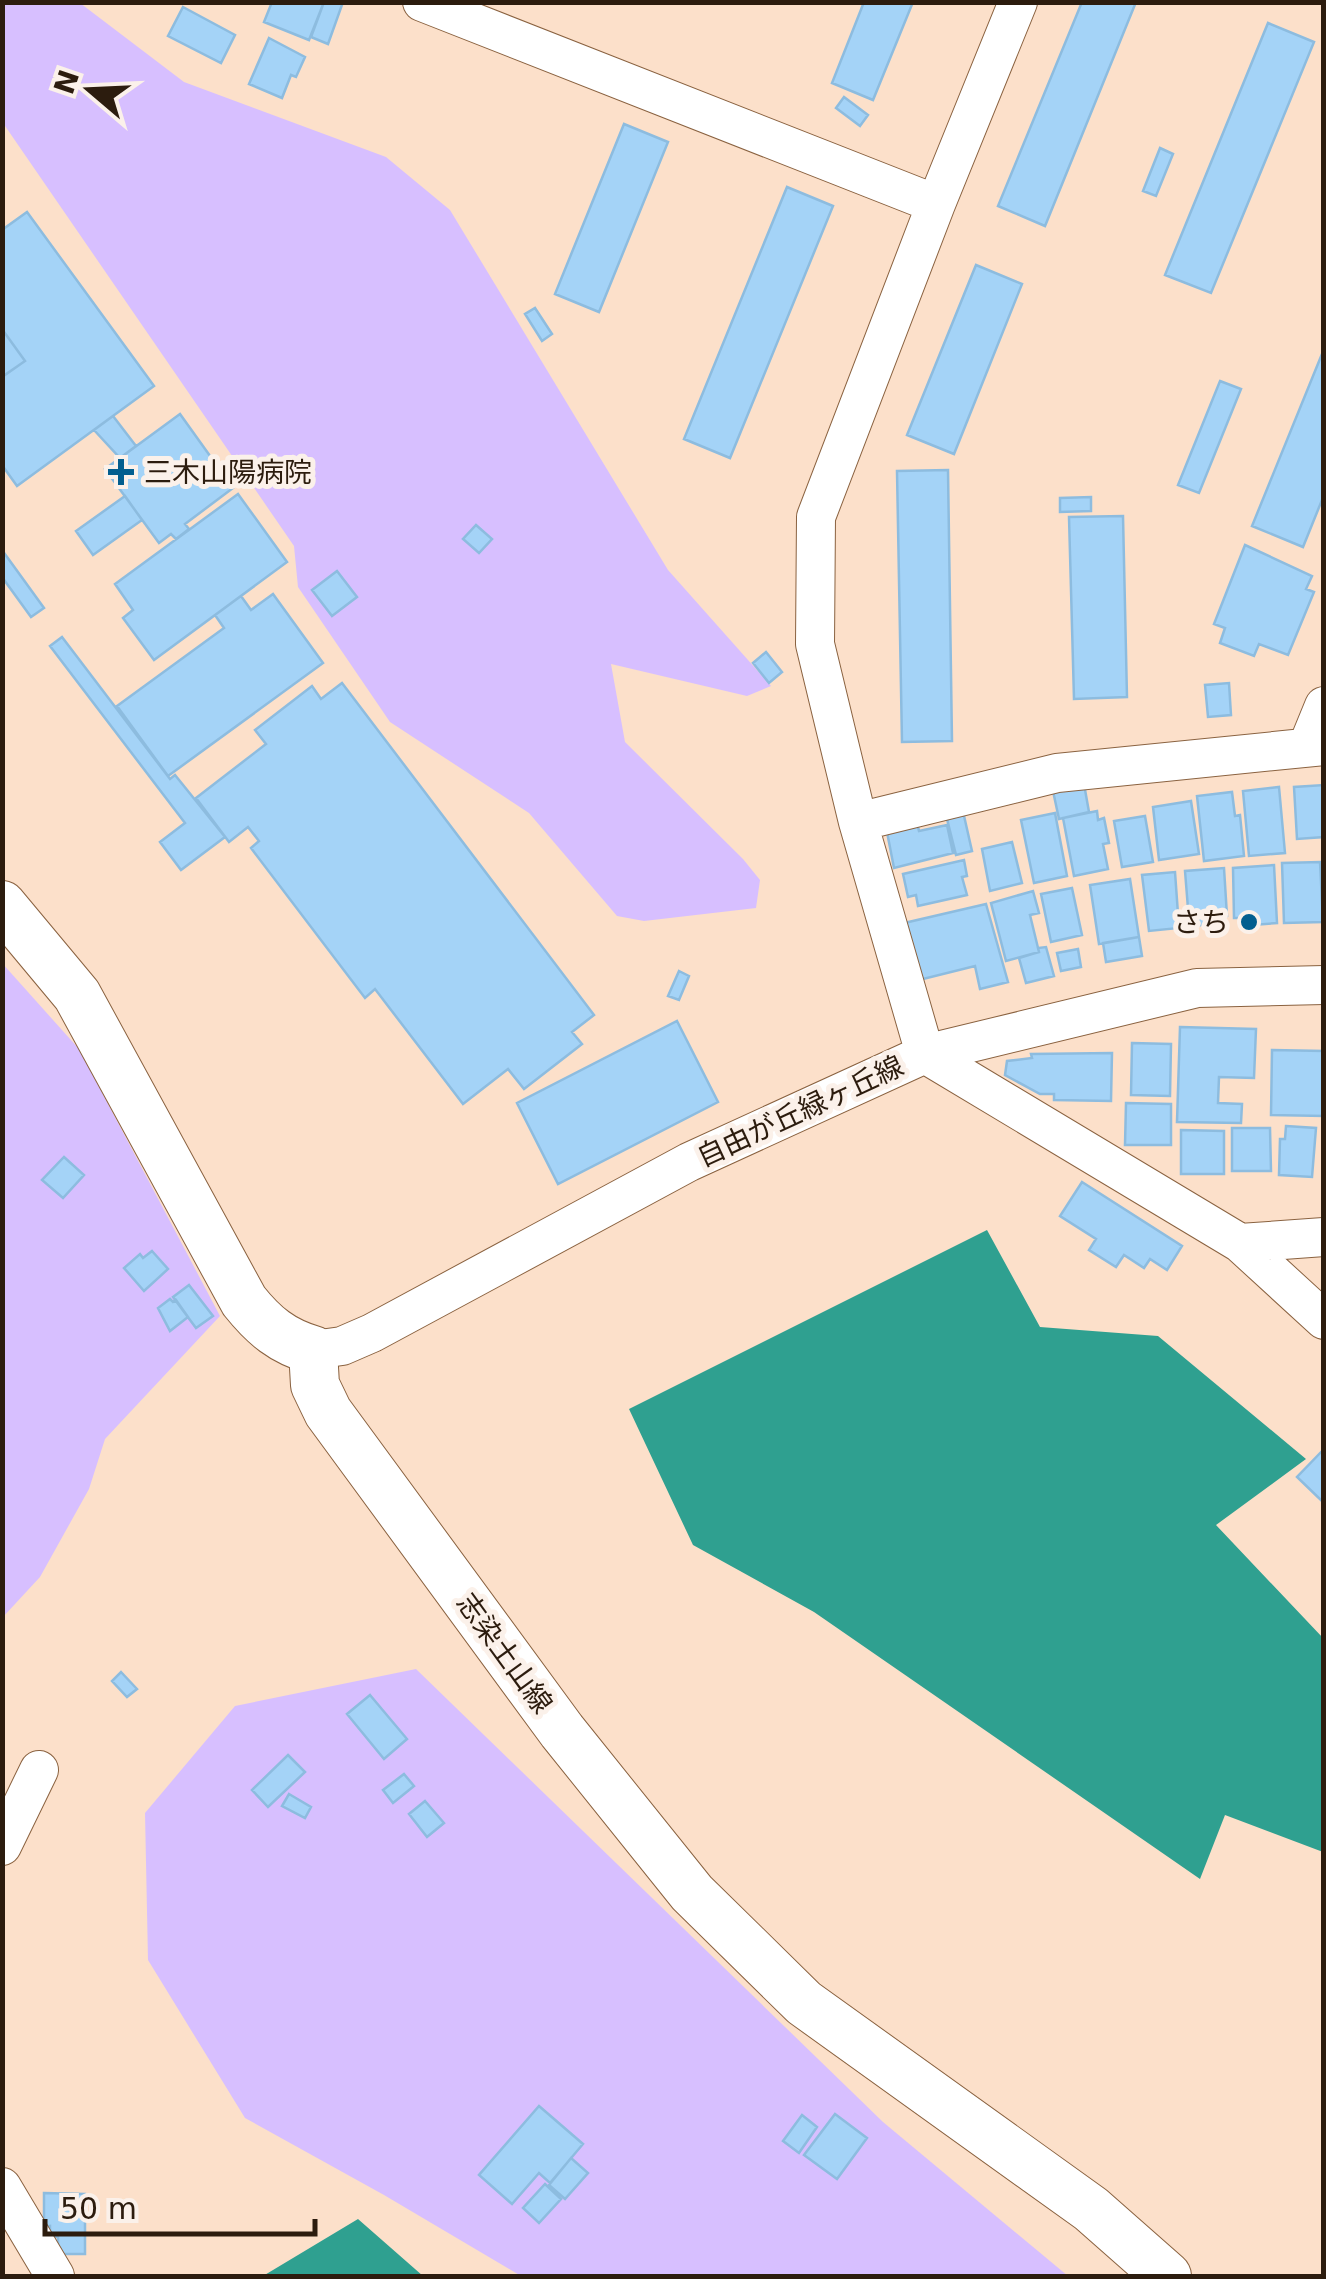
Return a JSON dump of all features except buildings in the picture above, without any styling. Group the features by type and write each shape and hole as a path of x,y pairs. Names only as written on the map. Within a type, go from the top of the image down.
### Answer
{"main road":[{"path":"2,905 77,995 244,1301 264,1326 292,1344 313,1350"},
{"name":"志染土山線","path":"313,1350 315,1385 328,1412 562,1731 692,1893 804,2003 1091,2210 1167,2276"}],"street":[{"path":"422,2 936,204"},
{"path":"1018,2 816,517 815,644 858,822 925,1054 1240,1243 1324,1320"},
{"path":"858,822 1058,773 1316,745 1324,706"},
{"name":"自由が丘緑ヶ丘線","path":"313,1350 342,1346 372,1333 690,1162 925,1054 1198,988 1324,985"},
{"path":"1240,1243 1324,1237"},
{"path":"2,1846 39,1770"},
{"path":"2,2186 55,2276"}],"shaded area":[{"path":"2,3 80,3 184,82 386,157 450,210 668,570 771,686 747,696 611,664 625,742 760,880 756,908 644,921 617,916 529,813 390,722 298,587 294,546 3,123"},
{"path":"2,963 79,1049 220,1316 105,1439 89,1489 40,1577 3,1617"},
{"path":"416,1669 883,2122 1068,2276 521,2276 245,2118 148,1960 145,1813 235,1706"}],"water":[{"path":"987,1230 1040,1327 1158,1336 1306,1459 1216,1525 1323,1638 1323,1852 1225,1815 1200,1879 814,1612 693,1545 629,1409"},
{"path":"358,2219 423,2276 263,2276"}],"place":[{"name":"三木山陽病院","path":"121,472"},
{"name":"さち","path":"1249,922"}]}
